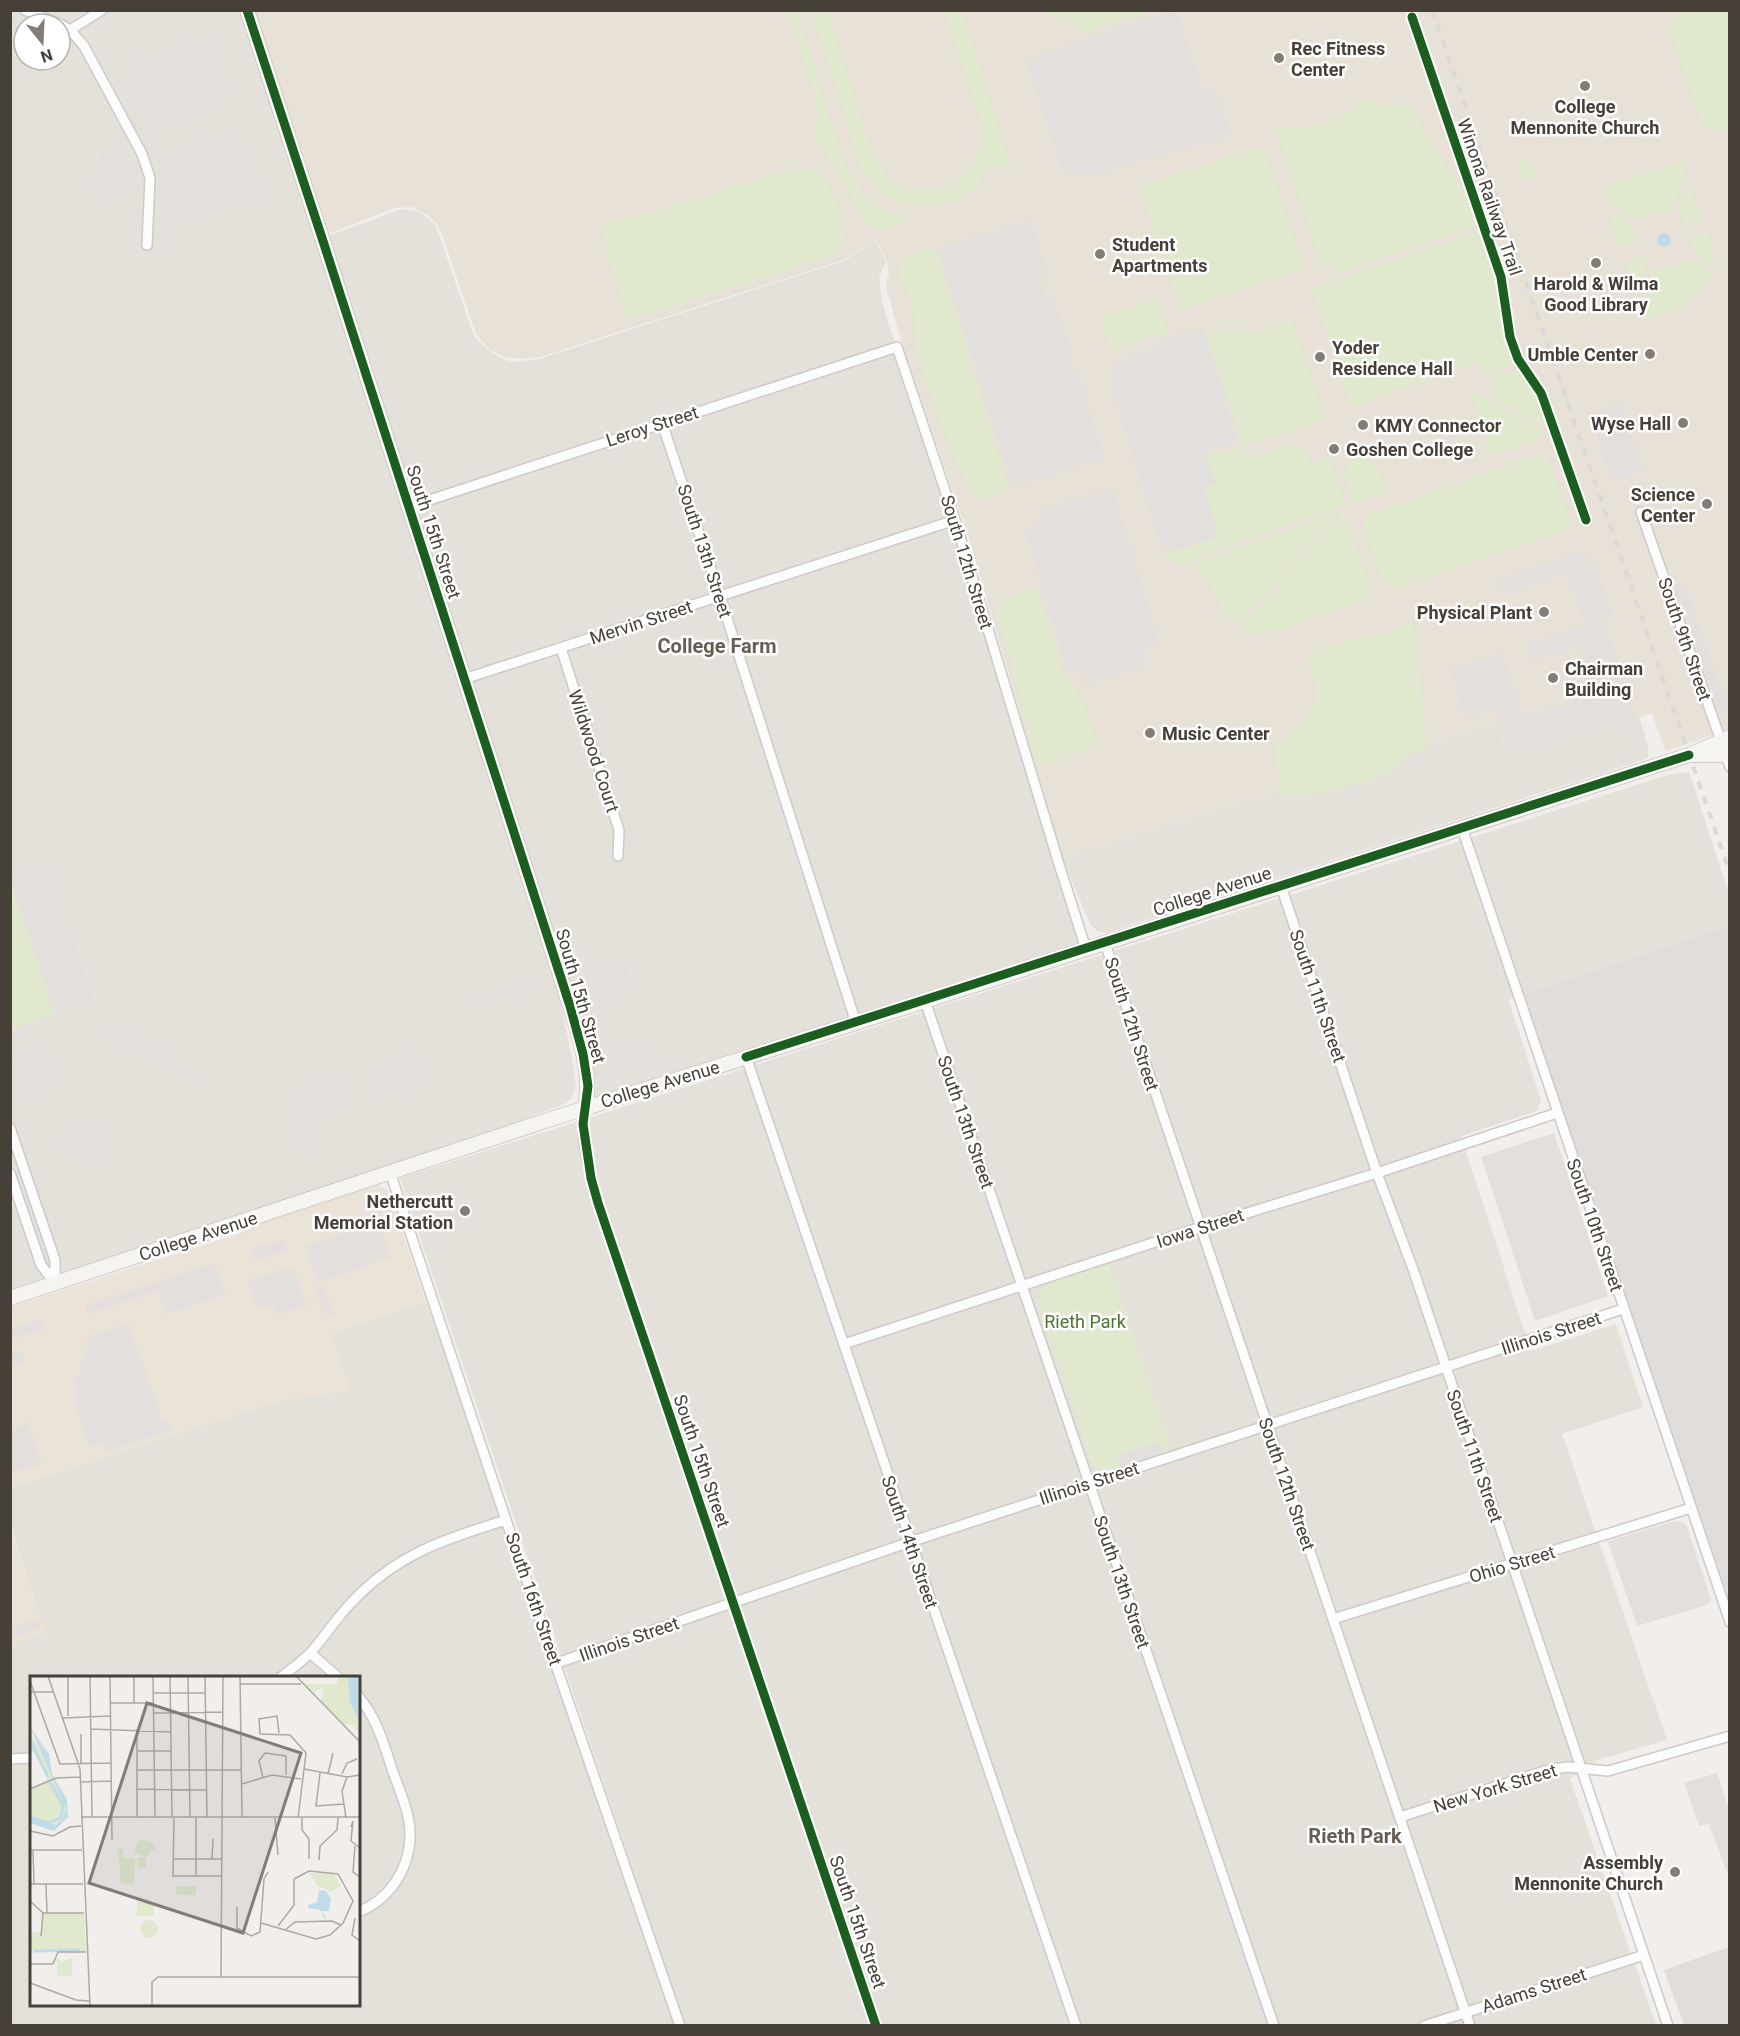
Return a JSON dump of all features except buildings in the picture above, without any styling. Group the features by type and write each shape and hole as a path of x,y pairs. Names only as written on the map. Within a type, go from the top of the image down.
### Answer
{"main road":[{"name":"South 15th Street","path":"247,10 577,1031 588,1086 585,1108"},
{"name":"College Avenue","path":"10,1298 585,1108 1689,755 1725,739"},
{"name":"College Avenue","path":"1689,755 1728,759"}],"street":[{"path":"72,29 102,10"},
{"path":"72,32 93,62 142,154 150,178 147,245"},
{"name":"Leroy Street","path":"408,507 897,347"},
{"name":"South 12th Street","path":"897,347 955,520 1086,949"},
{"name":"South 13th Street","path":"662,423 720,596 856,1023"},
{"name":"South 9th Street","path":"1641,512 1725,739 1728,759"},
{"name":"Mervin Street","path":"464,679 955,520"},
{"name":"Wildwood Court","path":"561,648 619,830 618,856"},
{"name":"South 10th Street","path":"1462,828 1730,1622"},
{"name":"South 11th Street","path":"1281,886 1668,2025"},
{"name":"South 12th Street","path":"1105,943 1470,2025"},
{"name":"South 13th Street","path":"925,1001 1274,2025"},
{"name":"South 14th Street","path":"746,1057 1076,2025"},
{"name":"South 15th Street","path":"585,1108 586,1150 598,1203 876,2025"},
{"name":"Iowa Street","path":"844,1344 1557,1113"},
{"path":"10,1128 55,1260 55,1283"},
{"name":"South 16th Street","path":"390,1172 506,1520 680,2025"},
{"path":"10,1173 41,1265 55,1283"},
{"name":"Illinois Street","path":"557,1664 910,1542 1623,1309"},
{"name":"Ohio Street","path":"1333,1619 1691,1508"},
{"path":"281,1676 310,1653 350,1604 373,1582 402,1561 449,1538 506,1520"},
{"path":"310,1653 338,1676"},
{"path":"360,1699 372,1714 378,1728 406,1813 410,1836 408,1855 395,1884 376,1902 360,1911"},
{"name":"New York Street","path":"1400,1817 1551,1769 1608,1771 1730,1736"},
{"path":"10,1759 30,1758"},
{"name":"Adams Street","path":"1424,2025 1644,1955"}],"shaded area":[{"path":"11,11 246,11 567,1002 561,1004 576,1087 571,1099 564,1104 399,1168 11,1293"},
{"name":"Goshen College","path":"253,11 1729,11 1729,729 1667,751 1652,713 1507,760 1494,723 1062,857 969,538 902,344 886,286 889,274 887,261 876,239 843,260 540,357 507,358 489,349 476,334 442,234 428,215 412,207 394,208 323,236"},
{"path":"1176,11 1204,92 1215,89 1231,135 1089,175 1074,172 1064,175 1026,60"},
{"path":"210,38 228,94 212,100 215,110 149,131 135,87 141,76 139,62"},
{"path":"223,136 227,146 243,141 260,197 179,222 158,156"},
{"path":"104,150 113,153 125,167 135,170 126,198 92,191"},
{"path":"402,209 420,212 435,224 474,336 488,350 505,360 515,362 539,359 844,261 875,240 886,261 879,278 882,302 1085,948 587,1107 590,1087 323,238"},
{"path":"165,220 174,246 166,255 157,228"},
{"path":"1031,220 1048,276 1040,279 1045,296 1053,294 1071,353 1063,356 1069,374 1077,371 1104,458 1013,487 938,248"},
{"path":"1202,328 1237,440 1194,454 1196,460 1206,457 1215,483 1203,487 1219,537 1174,550 1173,548 1162,551 1111,382 1111,363 1151,350 1161,340"},
{"path":"1620,403 1643,470 1612,479 1589,416"},
{"path":"1113,488 1159,645 1144,650 1146,666 1085,684 1079,670 1068,673 1025,528 1033,526 1043,509"},
{"path":"1577,553 1595,562 1613,617 1604,621 1635,718 1510,757 1494,708 1465,717 1450,670 1502,653 1523,717 1596,695 1580,645 1532,661 1527,643 1585,625 1569,573 1501,595 1496,580"},
{"path":"1684,582 1727,706 1718,710 1675,585"},
{"path":"1639,717 1648,746 1648,757 1643,760 1106,933 1097,931 1090,924 1062,857 1495,723"},
{"path":"1689,772 1729,894 1729,926 1508,999 1541,1100 1537,1111 1461,1136 1531,1351 1616,1324 1643,1407 1562,1434 1667,1740 1597,1760 1570,1779 1656,2025 685,2025 400,1178 1671,774"},
{"path":"46,863 61,908 53,911 61,934 68,931 93,1005 85,1008 61,999 54,1001 12,875"},
{"path":"1729,926 1729,1619 1518,996"},
{"path":"621,959 631,990 607,997 602,983 604,975 601,966"},
{"path":"532,978 536,988 474,1009 471,998"},
{"path":"101,1021 199,1073 194,1082 96,1030"},
{"path":"652,1040 659,1060 618,1073 612,1053"},
{"path":"44,1042 57,1079 24,1095 11,1053"},
{"path":"416,1051 421,1085 375,1100 368,1067"},
{"path":"336,1077 346,1110 304,1124 293,1091"},
{"path":"75,1119 102,1133 100,1139 104,1146 98,1158 85,1151 79,1154 77,1159 59,1150"},
{"path":"308,1130 318,1158 308,1161 298,1134"},
{"path":"1554,1133 1608,1296 1535,1321 1481,1157"},
{"path":"377,1185 388,1190 426,1302 331,1333 350,1391 282,1400 11,1488 10,1307 238,1234 272,1218"},
{"path":"429,1207 444,1254 433,1258 418,1210"},
{"path":"378,1221 390,1257 318,1283 306,1246"},
{"path":"284,1240 287,1250 255,1261 251,1249"},
{"path":"214,1263 226,1294 166,1314 158,1291 88,1314 85,1305"},
{"path":"293,1266 306,1305 277,1315 274,1307 266,1305 257,1307 248,1280"},
{"path":"314,1286 324,1287 334,1316 323,1312"},
{"path":"426,1302 494,1484 680,2025 11,2025 10,1644 45,1633 11,1527 11,1488 282,1400 350,1391 331,1333"},
{"path":"41,1319 44,1329 11,1340 11,1329"},
{"path":"128,1323 163,1421 168,1420 171,1430 106,1452 103,1441 89,1446 75,1404 76,1389 73,1378 82,1376 79,1366 89,1347 86,1337"},
{"path":"21,1351 24,1361 11,1366 11,1354"},
{"path":"28,1422 42,1464 11,1472 11,1430"},
{"path":"1161,1442 1166,1457 1122,1472 1117,1456"},
{"path":"1675,1521 1686,1524 1711,1600 1706,1605 1637,1626 1608,1541"},
{"path":"10,1527 45,1633 11,1644 10,1644"},
{"path":"37,1619 40,1628 11,1638 11,1628"},
{"path":"1717,1773 1729,1810 1729,1878 1709,1824 1699,1826 1684,1783"},
{"path":"1729,1947 1729,2025 1684,2025 1664,1970"}],"green space":[{"path":"1680,10 1729,11 1729,131 1708,127 1700,121 1669,31"},
{"path":"788,11 797,11 843,159 855,182 879,206 915,218 881,230 866,221 815,136 817,113 815,95"},
{"path":"811,11 828,11 873,155 893,180 911,188 926,190 954,183 965,174 980,149 982,133 980,123 945,11 962,11 1011,165 995,170 993,163 968,193 941,205 909,205 882,192 869,179 858,160"},
{"path":"1045,11 1150,11 1082,33"},
{"path":"1366,98 1386,105 1407,102 1476,213 1479,225 1339,273 1320,263 1275,128 1324,123 1344,114"},
{"path":"1263,145 1305,268 1181,310 1139,186"},
{"path":"1527,160 1537,174 1529,180 1521,176 1516,168 1516,162"},
{"path":"1682,160 1685,174 1672,211 1667,213 1665,210 1644,217 1644,220 1638,222 1610,204 1604,187"},
{"path":"811,167 825,179 840,212 844,239 838,250 822,259 632,319 621,312 619,290 603,239 606,222 652,212 773,174"},
{"path":"1690,185 1702,218 1685,225 1680,209 1687,187"},
{"path":"1613,212 1632,226 1637,242 1620,247 1609,215"},
{"path":"1481,230 1500,283 1503,324 1516,364 1485,374 1480,362 1350,407 1312,288"},
{"path":"1705,232 1708,234 1717,267 1695,254 1690,238"},
{"path":"932,249 938,254 946,281 946,291 952,299 970,360 971,372 977,382 994,446 1000,455 1008,487 1005,493 992,497 978,498 970,493 939,420 915,345 914,313 899,276 898,266 913,254"},
{"path":"1641,255 1647,271 1638,295 1625,262"},
{"path":"1688,257 1713,273 1713,276 1683,307 1649,319 1645,318 1641,306 1654,269 1659,267 1662,270 1683,263 1682,259"},
{"path":"1157,298 1168,332 1146,337 1114,351 1100,316"},
{"path":"1292,319 1326,419 1244,446 1207,335 1223,330 1258,331"},
{"path":"1520,370 1536,392 1549,428 1496,399 1492,387 1494,378"},
{"path":"1471,390 1543,430 1544,436 1492,456"},
{"path":"1288,444 1305,447 1311,464 1330,457 1346,505 1205,554 1194,562 1191,568 1163,555 1219,537 1205,488 1216,484 1207,456 1238,447 1253,456"},
{"path":"1543,453 1548,458 1570,521 1565,530 1399,588 1389,587 1381,581 1364,531 1363,524 1368,514"},
{"path":"1359,458 1375,464 1387,491 1351,503 1343,473 1350,461"},
{"path":"1343,511 1372,589 1371,596 1271,633 1255,634 1238,628 1259,604 1261,607 1265,604 1264,601 1282,584 1303,553"},
{"path":"1336,513 1299,553 1281,582 1233,625 1227,619 1208,581 1196,569 1201,561"},
{"path":"1037,587 1061,671 1084,700 1096,740 1093,746 1046,764 1039,764 1036,761 1028,731 1032,723 1024,719 1007,647 995,609 1010,595"},
{"path":"1411,622 1415,629 1427,739 1426,748 1423,751 1409,754 1392,772 1380,777 1314,794 1289,796 1280,794 1273,749 1308,714 1316,699 1316,688 1307,657 1320,646 1384,633"},
{"path":"10,881 54,1014 11,1029 10,1029"},
{"name":"Rieth Park","path":"1109,1264 1171,1452 1114,1470 1103,1470 1090,1460 1037,1301 1042,1288 1047,1284"}],"water":[{"path":"1664,233 1669,235 1671,240 1669,245 1664,247 1659,245 1657,240 1659,235"}],"railway":[{"path":"1432,10 1730,873"}],"cycle path":[{"path":"247,10 570,1006 583,1054 588,1086 583,1124 591,1178 598,1203 876,2026"},
{"name":"Winona Railway Trail","path":"1412,17 1501,277 1510,337 1518,359 1541,393 1586,520"},
{"path":"746,1057 1689,755"}],"place":[{"name":"Rec Fitness Center","path":"1279,58"},
{"name":"College Mennonite Church","path":"1585,86"},
{"name":"Student Apartments","path":"1100,254"},
{"name":"Harold & Wilma Good Library","path":"1596,263"},
{"name":"Umble Center","path":"1650,354"},
{"name":"Yoder Residence Hall","path":"1320,357"},
{"name":"Wyse Hall","path":"1683,423"},
{"name":"KMY Connector","path":"1363,425"},
{"name":"Goshen College","path":"1334,449"},
{"name":"Science Center","path":"1707,504"},
{"name":"Physical Plant","path":"1544,612"},
{"name":"Chairman Building","path":"1553,678"},
{"name":"Music Center","path":"1150,733"},
{"name":"Nethercutt Memorial Station","path":"465,1211"},
{"name":"Assembly Mennonite Church","path":"1675,1872"}],"district":[{"name":"College Farm","path":"717,646"},
{"name":"Rieth Park","path":"1355,1836"}]}
